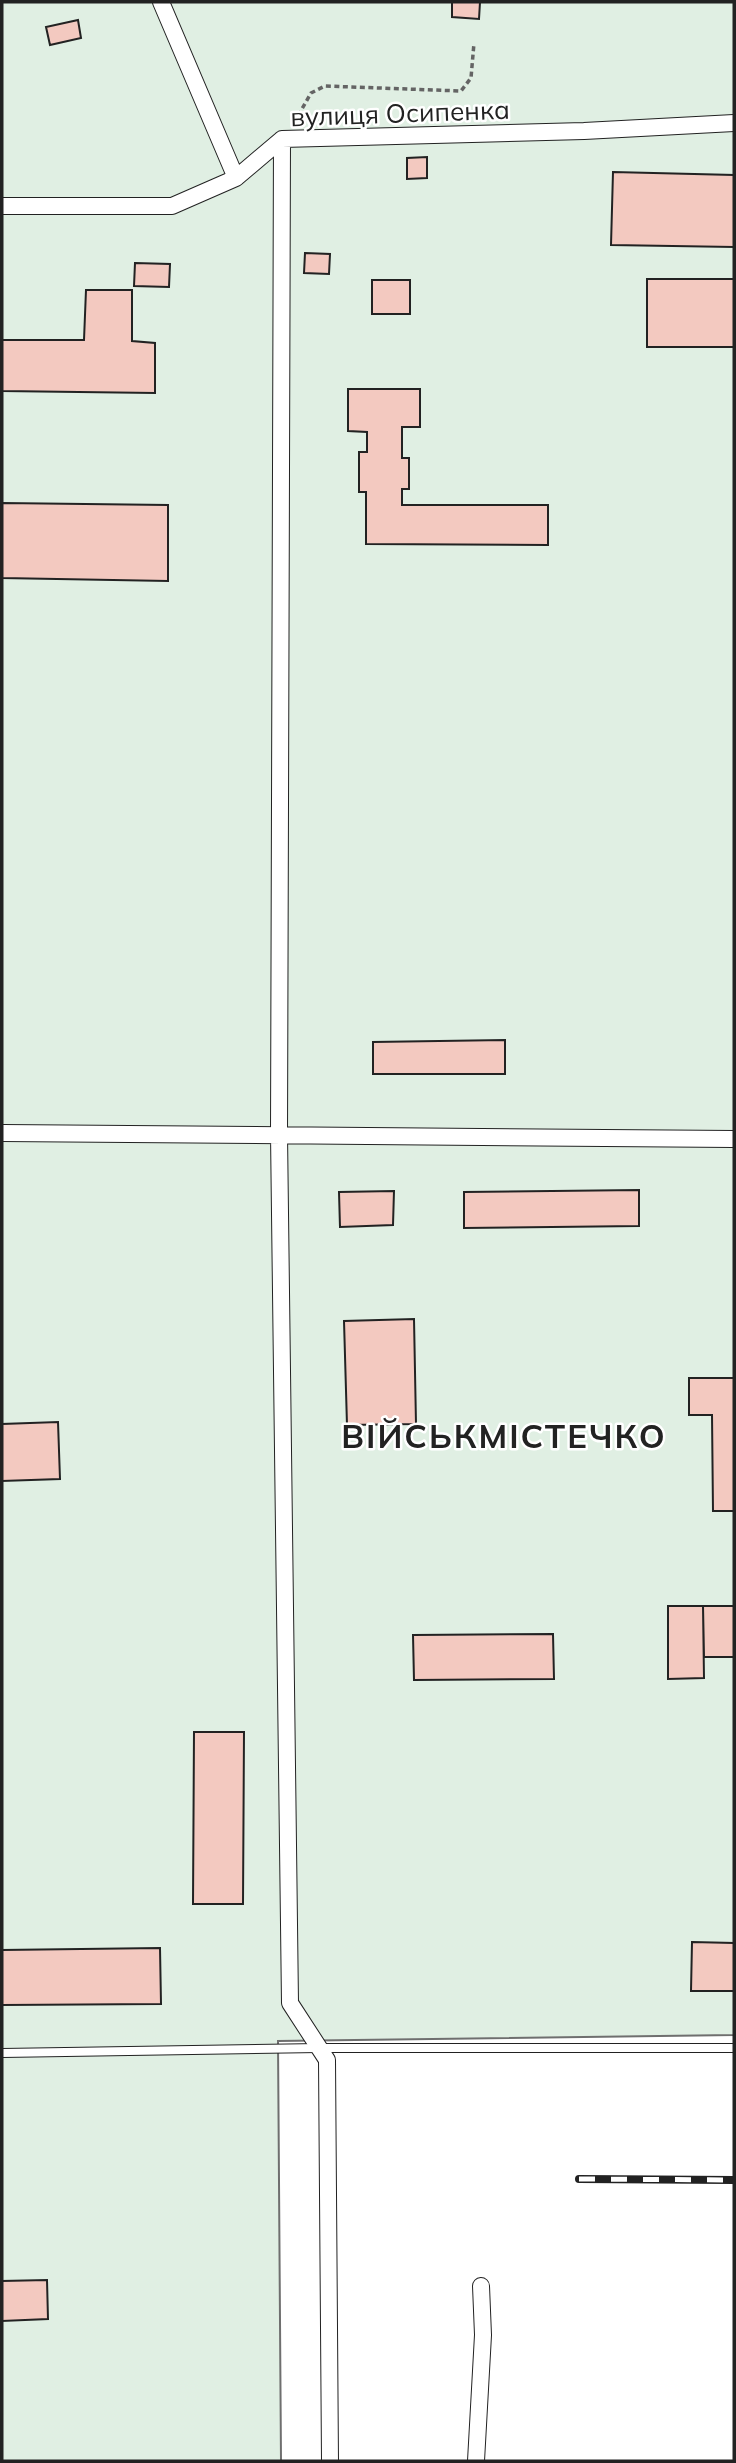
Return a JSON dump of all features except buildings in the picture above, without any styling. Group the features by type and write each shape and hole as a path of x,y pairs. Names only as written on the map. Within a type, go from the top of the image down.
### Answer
{"street":[{"path":"161,2 236,178"},
{"name":"вулиця Осипенка","path":"2,206 172,206 236,178 282,139 584,131 734,123"},
{"path":"282,139 279,1134 290,2003 327,2060 330,2461"},
{"path":"2,1133 734,1139"},
{"path":"476,2461 483,2335 481,2286"}],"lane":[{"path":"2,2053 318,2048 734,2048"}],"path":[{"path":"282,139 311,93 326,86 461,91 471,78 474,43"}],"green space":[{"path":"2,2 734,2 734,2035 278,2041 281,2461 2,2461"}],"railway":[{"path":"579,2179 734,2180"}],"district":[{"name":"ВІЙСЬКМІСТЕЧКО","path":"504,1435"}]}
